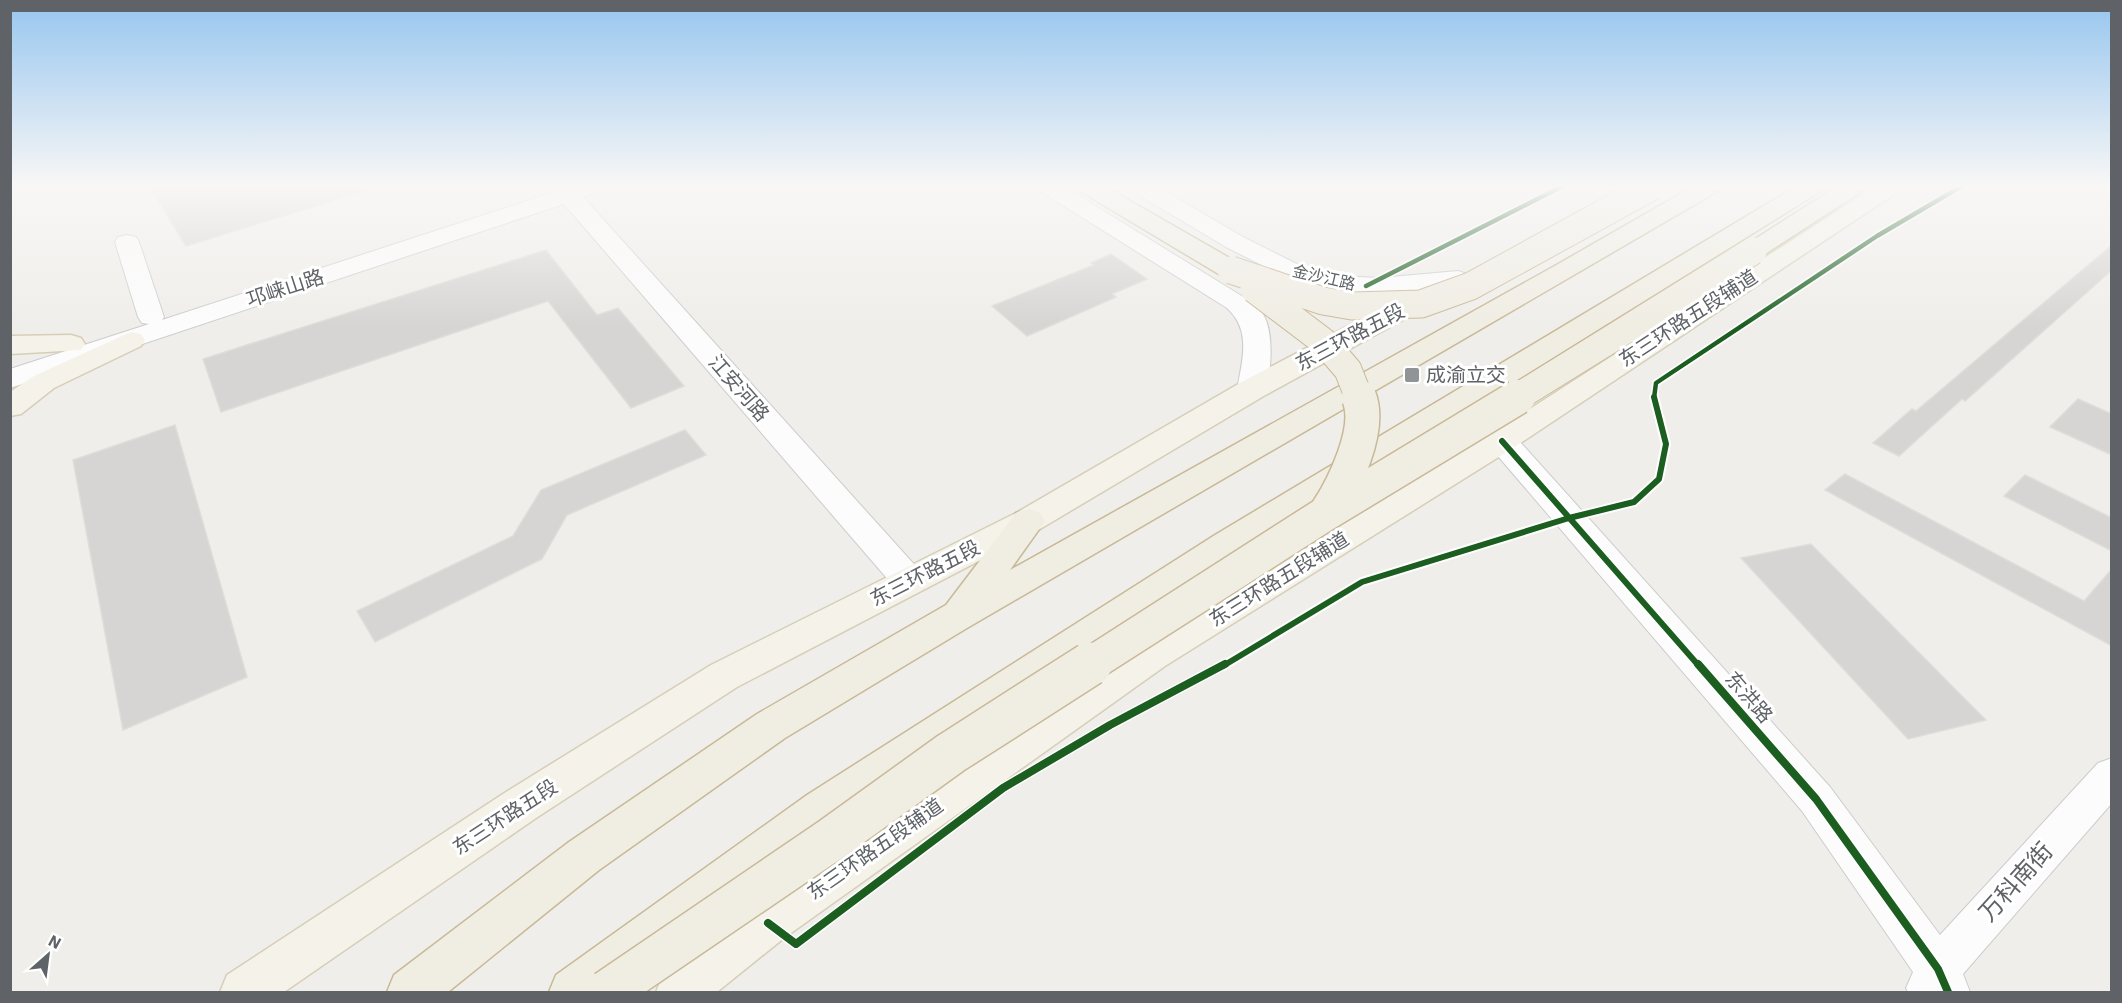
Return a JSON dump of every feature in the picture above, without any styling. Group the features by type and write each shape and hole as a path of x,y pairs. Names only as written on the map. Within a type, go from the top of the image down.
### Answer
{"highway":[{"path":"1168,233 1231,270 1324,342 1348,370 1362,405 1359,437 1344,486 1325,514"},
{"path":"1231,270 1323,301 1352,306 1421,304 1471,286 1568,233"},
{"path":"411,993 584,855 771,726 954,618 1631,233"},
{"path":"573,993 822,808 1227,544 1736,233"},
{"path":"607,993 833,838 951,753 1325,514 1676,301 1782,233"},
{"path":"954,618 1028,520"}],"main road":[{"name":"东三环路五段","path":"243,993 521,805 724,676 1028,520 1251,390 1541,233"},
{"name":"东三环路五段辅道","path":"680,993 768,923 1152,657 1502,441 1820,233"},
{"path":"10,407 44,382 131,340"},
{"path":"10,345 71,344"}],"street":[{"name":"邛崃山路","path":"10,364 151,317 424,233"},
{"name":"邛崃山路","path":"10,379 131,340 441,233"},
{"name":"江安河路","path":"609,233 909,581"},
{"path":"1123,233 1236,303 1251,316 1258,348 1251,390"},
{"name":"金沙江路","path":"1220,233 1298,274 1344,285 1421,285 1458,279"},
{"path":"127,242 151,317"},
{"name":"东洪路","path":"1502,441 1816,800 1937,985"},
{"name":"万科南街","path":"1937,985 2112,775"}],"building":[{"path":"178,233 229,233 186,246"},
{"path":"2112,245 2112,270 1965,401 1962,399 1899,456 1873,443 1912,409 1916,411"},
{"path":"546,250 597,315 618,308 684,386 631,408 548,301 221,412 203,359"},
{"path":"1111,254 1147,279 1112,294 1116,297 1027,336 992,306 1094,265 1091,263"},
{"path":"2078,399 2112,414 2112,455 2050,427"},
{"path":"175,425 247,677 123,730 73,460"},
{"path":"685,430 706,455 567,515 542,559 375,642 357,611 513,536 541,490"},
{"path":"1845,474 2084,601 2112,569 2112,646 1825,490"},
{"path":"2025,475 2112,518 2112,551 2004,496"},
{"path":"1811,544 1986,720 1908,739 1741,558"}],"cycle path":[{"path":"1366,286 1471,233"},
{"path":"768,923 796,944 1003,788 1110,725 1214,671 1362,582 1569,518 1634,502 1659,479 1666,444 1654,401 1656,383 1882,233"},
{"path":"1502,441 1816,799 1938,969 1948,992"}],"place":[{"name":"成渝立交","path":"1412,375"}]}
